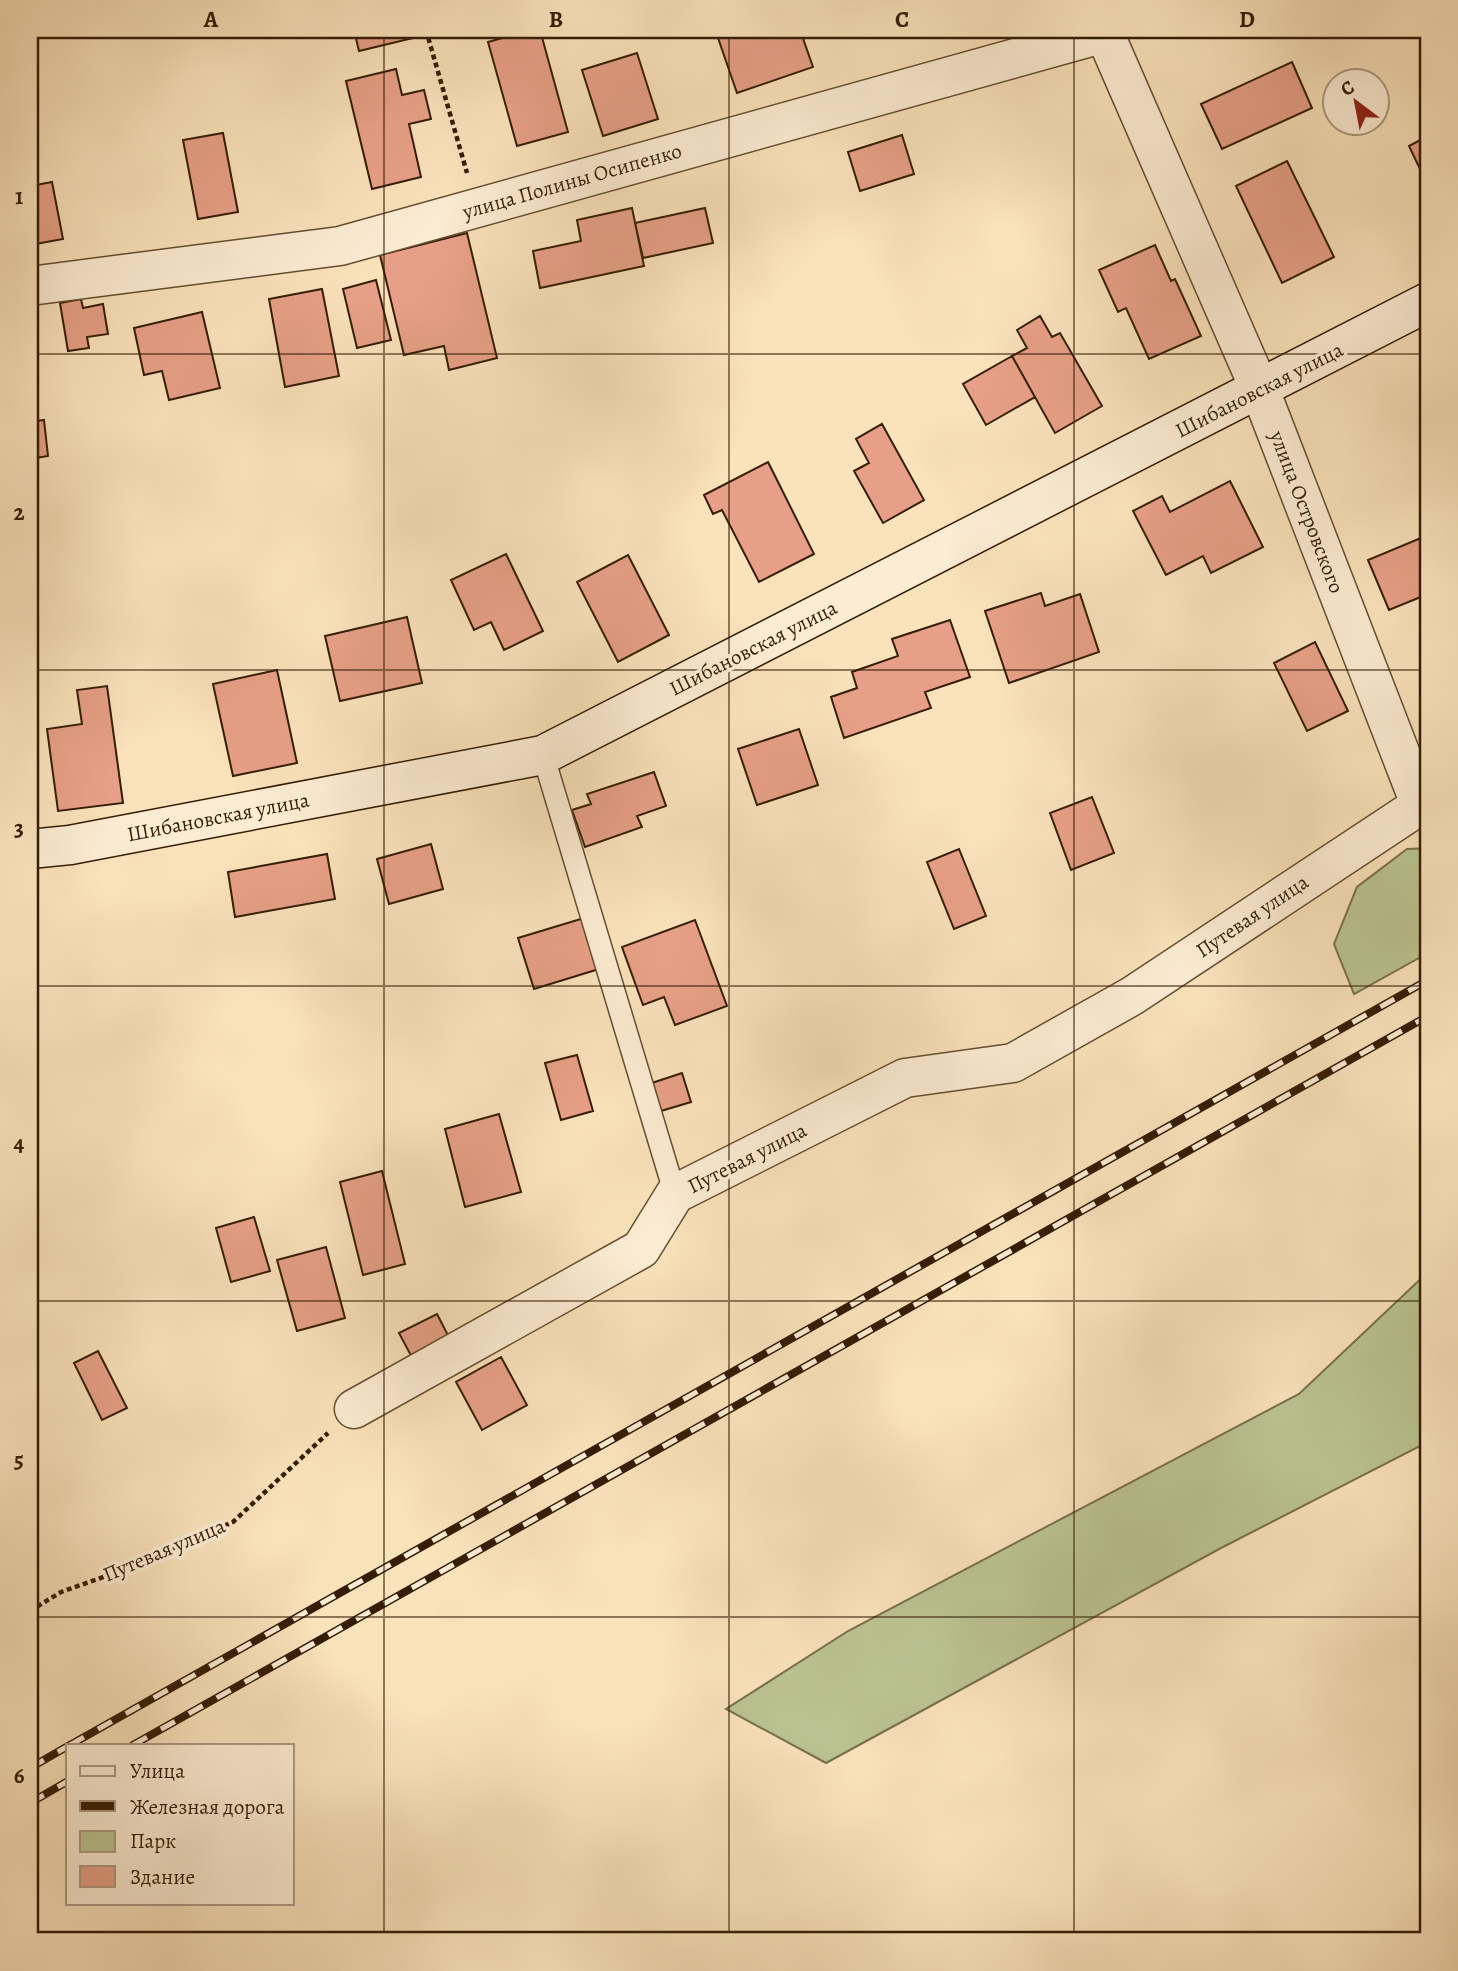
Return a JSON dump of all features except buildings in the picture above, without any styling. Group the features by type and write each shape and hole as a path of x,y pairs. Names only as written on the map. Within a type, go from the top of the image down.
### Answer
{"street":[{"name":"улица Полины Осипенко","path":"30,286 340,246 1104,32"},
{"name":"улица Островского","path":"1104,32 1260,390 1424,802"},
{"name":"Шибановская улица","path":"30,849 83,843 543,755 1428,302"},
{"name":"Путевая улица","path":"354,1409 641,1249 676,1194 905,1078 1013,1063 1132,996 1424,802"}],"lane":[{"path":"543,755 676,1194"}],"path":[{"path":"426,30 477,207"},
{"name":"Путевая улица","path":"30,1611 61,1592 129,1568 233,1522 354,1409"}],"green space":[{"path":"1428,848 1428,953 1354,994 1334,944 1357,887 1407,849"},
{"path":"1428,1272 1428,1442 1221,1548 826,1763 726,1709 848,1631 1299,1394"}],"railway":[{"path":"72,1744 1428,980"},
{"path":"135,1744 1428,1016"},
{"path":"30,1768 66,1747"},
{"path":"30,1803 66,1782"}]}
